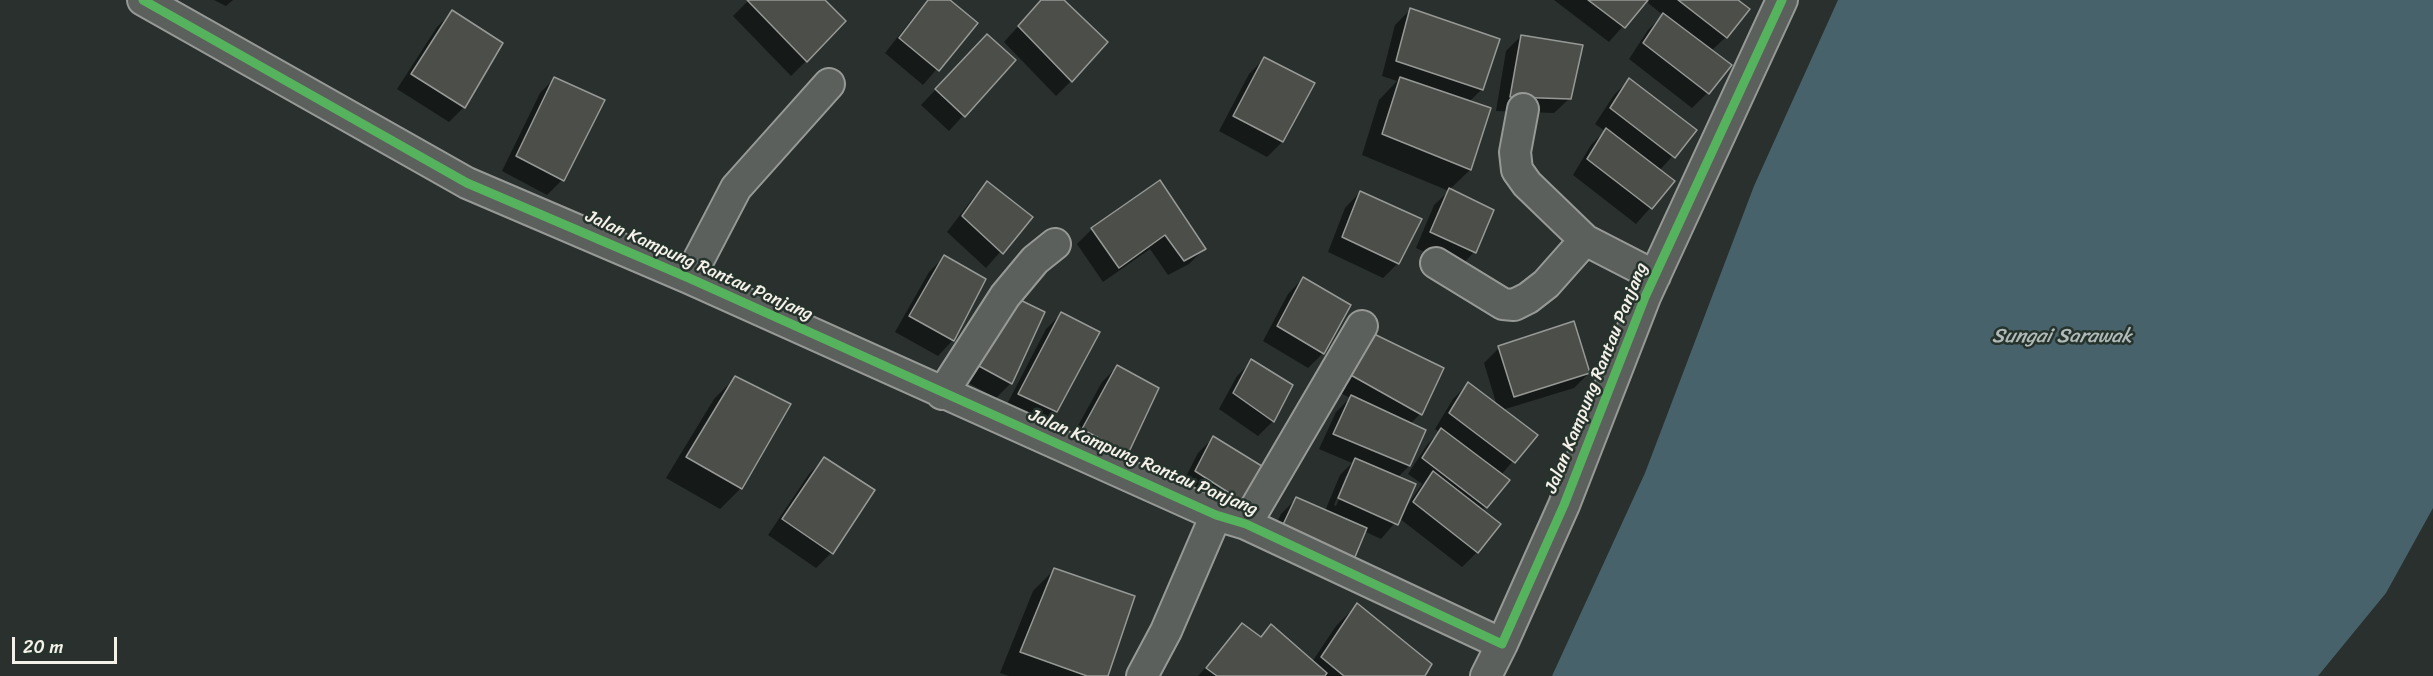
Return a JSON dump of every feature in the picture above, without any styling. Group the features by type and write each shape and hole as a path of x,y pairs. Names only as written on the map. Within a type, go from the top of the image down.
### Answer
{"street":[{"name":"Jalan Kampung Rantau Panjang","path":"143,0 467,183 689,278 942,394 1216,515 1246,524 1502,644 1564,505 1655,276 1782,0"},
{"path":"689,278 736,188 829,84"},
{"path":"1523,109 1515,152 1517,170 1527,184 1586,240 1655,276"},
{"path":"1436,263 1503,304 1514,304 1528,298 1546,284 1586,240"},
{"path":"942,394 1005,296 1035,260 1056,244"},
{"path":"1246,524 1362,326"},
{"path":"1142,676 1166,631 1216,515"},
{"path":"1486,676 1502,644"}],"water":[{"name":"Sungai Sarawak","path":"1838,0 2433,0 2433,508 2386,593 2318,676 1552,676 1645,473 1754,186"}],"building":[{"path":"747,0 825,0 846,21 807,62"},
{"path":"928,0 950,0 978,23 939,71 899,38"},
{"path":"1041,0 1064,0 1108,42 1072,82 1018,26"},
{"path":"1588,0 1648,0 1625,28"},
{"path":"1678,0 1738,0 1750,9 1727,38"},
{"path":"1410,8 1500,39 1483,90 1396,61"},
{"path":"452,10 503,43 465,108 411,74"},
{"path":"1663,13 1732,65 1709,94 1643,43"},
{"path":"987,34 1016,60 965,117 935,89"},
{"path":"1521,35 1583,45 1571,99 1510,97"},
{"path":"1264,57 1315,83 1283,142 1233,116"},
{"path":"554,77 605,100 564,181 516,156"},
{"path":"1400,77 1491,108 1471,170 1382,134"},
{"path":"1629,78 1697,130 1675,158 1610,108"},
{"path":"1606,128 1675,181 1652,209 1587,159"},
{"path":"1160,180 1206,249 1184,261 1165,235 1119,268 1091,228"},
{"path":"987,181 1033,217 1003,254 962,216"},
{"path":"1449,188 1494,210 1476,253 1430,232"},
{"path":"1360,191 1422,219 1399,264 1342,237"},
{"path":"944,255 986,279 954,341 909,316"},
{"path":"1303,277 1351,305 1324,354 1277,326"},
{"path":"1012,296 1045,312 1012,384 977,365"},
{"path":"1061,312 1100,332 1057,412 1018,394"},
{"path":"1574,321 1590,373 1514,397 1498,346"},
{"path":"1372,333 1444,368 1422,415 1349,374"},
{"path":"1251,359 1293,385 1274,422 1233,393"},
{"path":"1117,365 1159,388 1128,454 1082,429"},
{"path":"735,376 791,404 742,489 686,457"},
{"path":"1468,382 1538,435 1515,463 1449,413"},
{"path":"1351,395 1426,430 1410,466 1333,434"},
{"path":"1441,428 1510,480 1487,508 1422,458"},
{"path":"1213,436 1265,468 1248,505 1195,471"},
{"path":"824,457 875,490 833,554 782,519"},
{"path":"1355,458 1416,484 1398,525 1338,498"},
{"path":"1433,471 1501,524 1478,553 1413,502"},
{"path":"1296,497 1367,528 1350,569 1279,533"},
{"path":"1054,568 1135,596 1108,676 1087,676 1020,652"},
{"path":"1357,603 1432,664 1425,676 1344,676 1321,657"},
{"path":"1242,623 1261,637 1271,624 1327,673 1325,676 1217,676 1206,668"}],"cycle path":[{"path":"143,0 467,183 689,278 1216,515 1246,524 1502,644 1564,505 1645,297 1782,0"}]}
